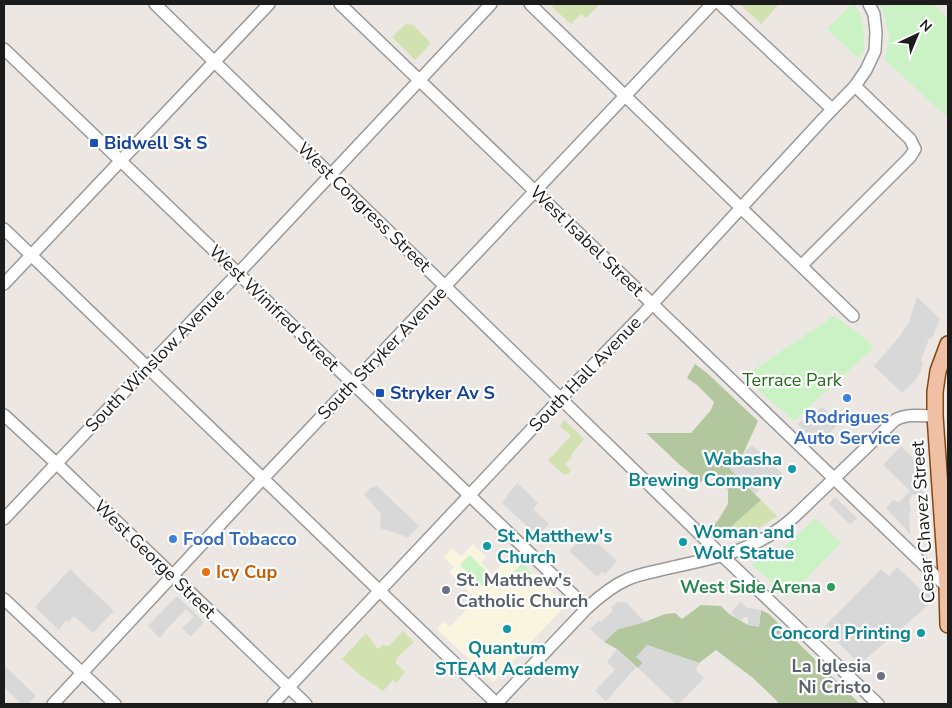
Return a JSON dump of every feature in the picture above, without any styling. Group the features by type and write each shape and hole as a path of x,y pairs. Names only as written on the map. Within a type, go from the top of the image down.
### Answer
{"main road":[{"name":"Cesar Chavez Street","path":"948,344 938,371 935,416 948,625"}],"street":[{"name":"West Congress Street","path":"155,4 878,704"},
{"path":"4,284 270,4"},
{"name":"West Isabel Street","path":"340,4 947,588"},
{"name":"South Winslow Avenue","path":"4,519 491,4"},
{"path":"530,4 853,316"},
{"name":"South Stryker Avenue","path":"53,704 263,478 712,4"},
{"path":"720,4 832,110"},
{"name":"South Hall Avenue","path":"273,704 652,304 855,86 866,70 875,51 876,32 874,14 869,4"},
{"name":"West Winifred Street","path":"4,49 587,608"},
{"path":"802,265 910,157 915,149 910,139 855,86"},
{"path":"4,229 496,704 587,608 603,594 630,578 723,556 753,545 778,531 895,420 909,416 935,416"},
{"name":"West George Street","path":"4,415 306,704"},
{"path":"4,599 115,704"}],"shaded area":[{"path":"917,297 940,319 932,338 929,338 921,361 923,363 920,373 914,382 902,393 874,366 900,336 909,322"},
{"path":"823,407 840,423 825,437 822,434 815,441 797,424"},
{"path":"752,445 785,476 775,486 768,481 755,494 730,469"},
{"path":"901,446 921,467 914,475 918,479 922,479 923,492 921,497 912,494 909,501 911,513 909,513 910,534 886,508 894,499 898,503 910,491 883,465"},
{"path":"517,483 538,503 533,509 549,524 538,536 502,503"},
{"path":"377,486 419,526 407,538 380,528 381,514 364,494 370,488"},
{"path":"835,497 857,518 850,524 829,504"},
{"path":"587,533 617,561 605,574 602,572 597,577 569,551"},
{"path":"473,544 486,557 481,563 492,574 510,556 520,565 522,563 566,605 493,682 438,630 443,622 450,627 476,599 449,572 454,567 444,557 452,548 461,557"},
{"path":"897,567 921,590 930,588 931,603 860,664 823,628 881,569 889,576"},
{"path":"70,569 114,611 93,633 74,616 69,622 66,620 59,630 35,607"},
{"path":"177,596 204,622 191,637 182,628 194,617 186,609 160,638 148,626"},
{"path":"618,602 626,602 645,622 618,629 604,642 590,629 599,620 601,622 613,610 611,607"},
{"path":"741,602 747,608 761,610 759,627 748,625 748,617 740,621 731,612"},
{"path":"647,645 699,663 696,670 704,678 679,704 676,704 638,668 643,663 636,657"},
{"path":"617,649 636,667 606,701 595,691 615,670 607,662"},
{"path":"4,665 36,696 28,704 21,704 4,687"}],"green space":[{"path":"554,4 600,4 586,18 581,14 571,24 552,7"},
{"path":"740,4 779,4 761,24"},
{"path":"852,4 855,4 861,16 864,33 864,52 858,58 827,29"},
{"path":"879,4 934,4 948,19 948,118 885,60 889,37 883,10"},
{"path":"406,24 413,25 431,43 415,60 392,37"},
{"name":"Terrace Park","path":"834,316 865,338 874,347 794,421 743,377"},
{"path":"695,364 758,421 743,454 730,469 761,500 722,535 713,526 728,504 728,490 713,473 701,482 646,433 691,433 711,410 714,402 687,378"},
{"path":"564,420 584,439 565,464 571,471 567,475 566,473 564,475 548,460 571,436 560,426"},
{"path":"761,500 777,516 758,529 744,535 729,537 722,535"},
{"path":"815,518 841,543 788,597 751,564 779,552"},
{"path":"470,555 491,576 482,586 460,565"},
{"path":"522,563 532,573 516,589 511,575"},
{"path":"701,605 721,606 729,614 748,625 759,626 761,610 769,614 860,704 779,704 753,678 716,650 699,663 647,645 643,663 638,668 617,649 604,642 618,629 645,622 665,614 675,613 682,619"},
{"path":"403,631 414,642 397,658 396,663 405,672 396,683 393,680 383,691 360,675 342,659 366,633 378,649 382,645 389,646"}],"place":[{"name":"Bidwell St S","path":"94,143"},
{"name":"Stryker Av S","path":"380,393"},
{"name":"Rodrigues Auto Service","path":"847,398"},
{"name":"Wabasha Brewing Company","path":"792,469"},
{"name":"Food Tobacco","path":"173,539"},
{"name":"Woman and Wolf Statue","path":"683,542"},
{"name":"St. Matthew's Church","path":"487,546"},
{"name":"Icy Cup","path":"206,572"},
{"name":"West Side Arena","path":"831,587"},
{"name":"St. Matthew's Catholic Church","path":"446,590"},
{"name":"Quantum STEAM Academy","path":"507,629"},
{"name":"Concord Printing","path":"921,633"},
{"name":"La Iglesia Ni Cristo","path":"881,676"}]}
